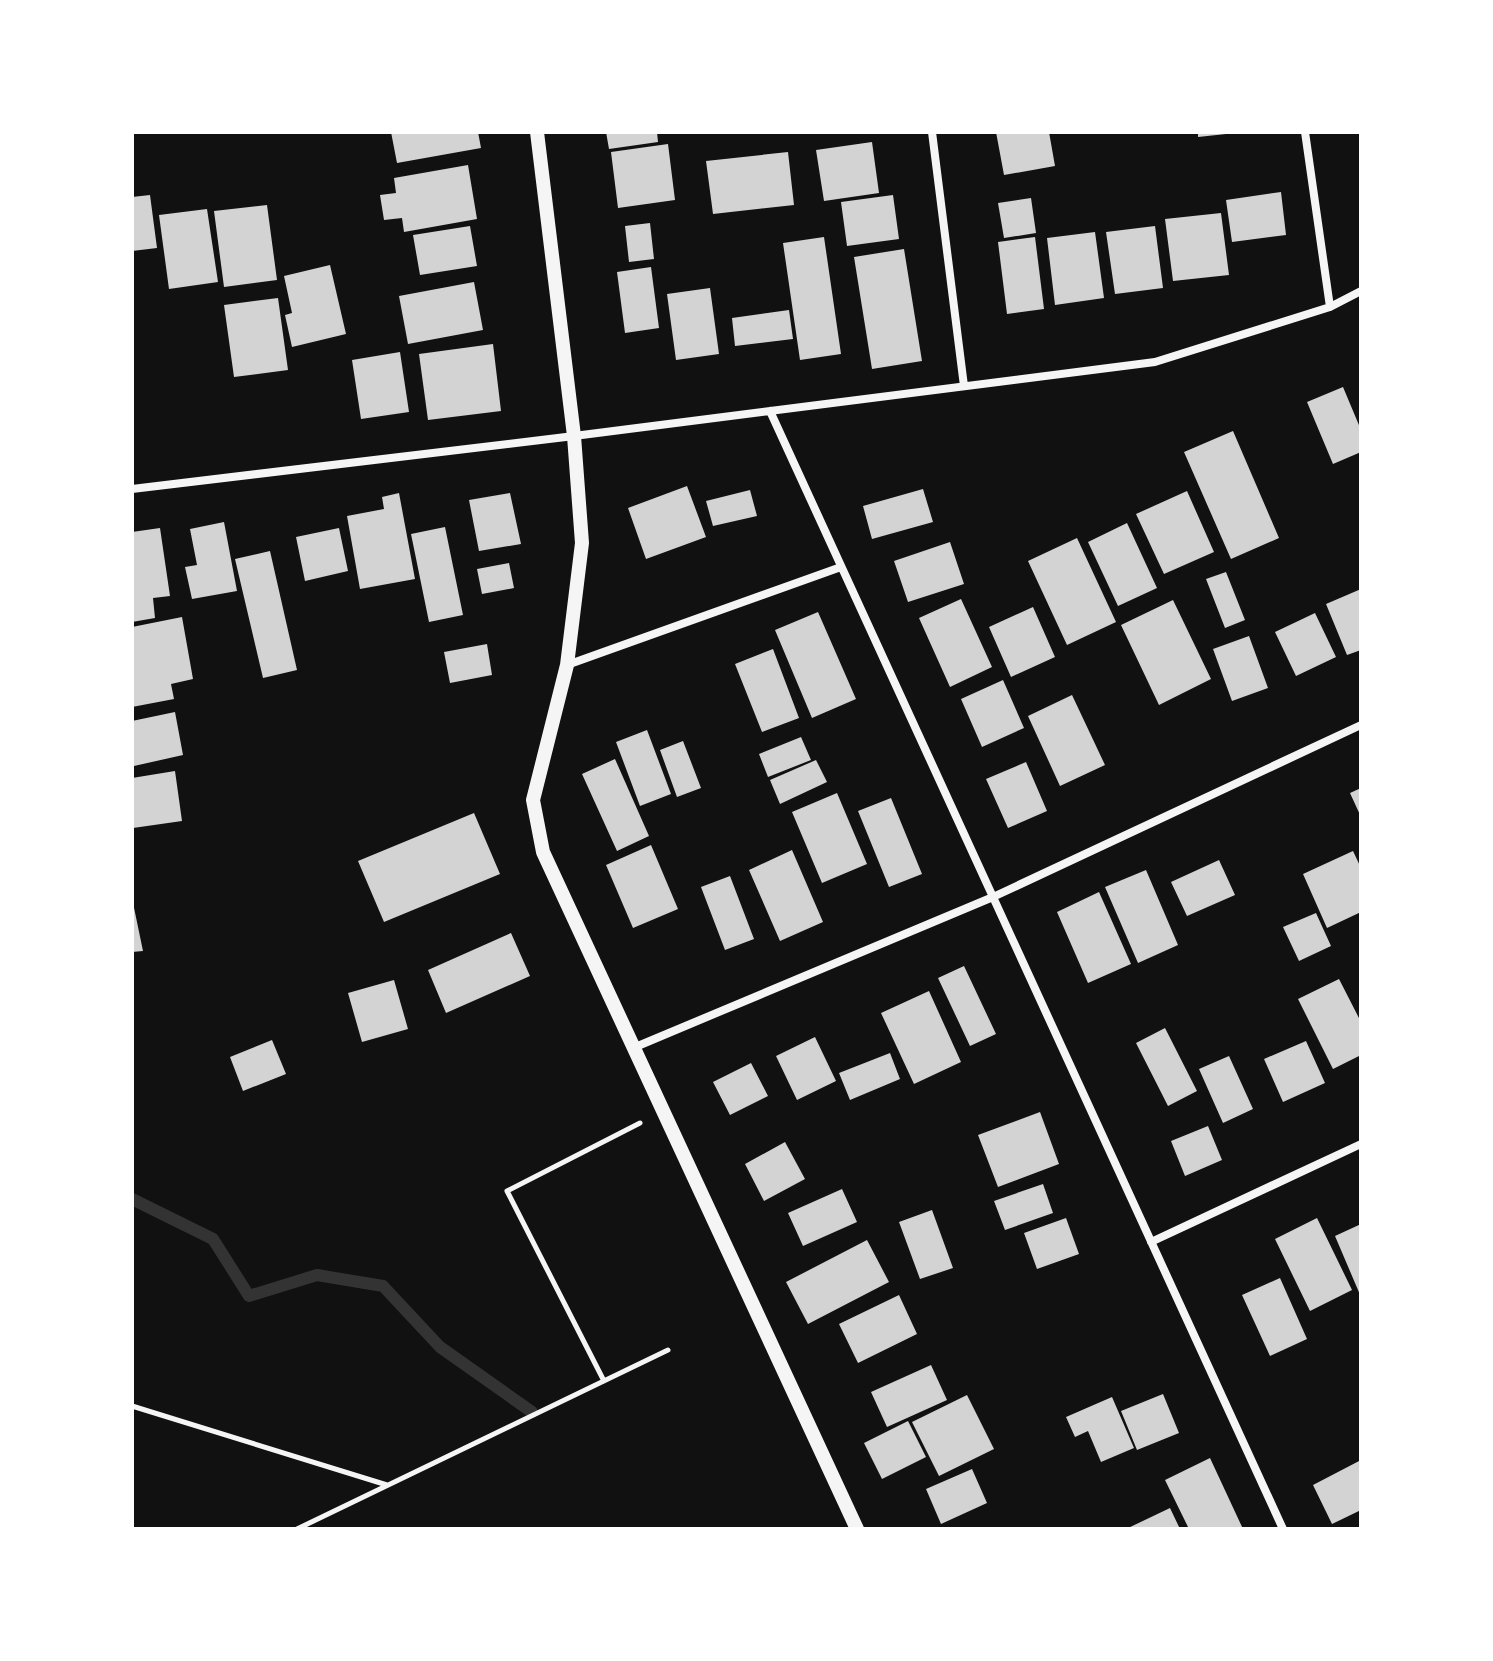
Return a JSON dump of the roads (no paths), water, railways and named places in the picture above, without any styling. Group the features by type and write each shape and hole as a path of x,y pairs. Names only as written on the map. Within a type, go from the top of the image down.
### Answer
{"street":[{"path":"537,132 574,436 582,543 567,665 533,800 543,852 857,1529"},
{"path":"932,132 964,386"},
{"path":"1305,132 1330,307"},
{"path":"132,489 1155,362 1330,307 1361,291"},
{"path":"770,411 1283,1529"},
{"path":"567,665 841,567"},
{"path":"633,1048 993,897 1361,725"},
{"path":"1151,1242 1361,1144"}],"waterway":[{"path":"132,1199 213,1239 249,1296 317,1275 383,1286 440,1347 532,1412"}]}
